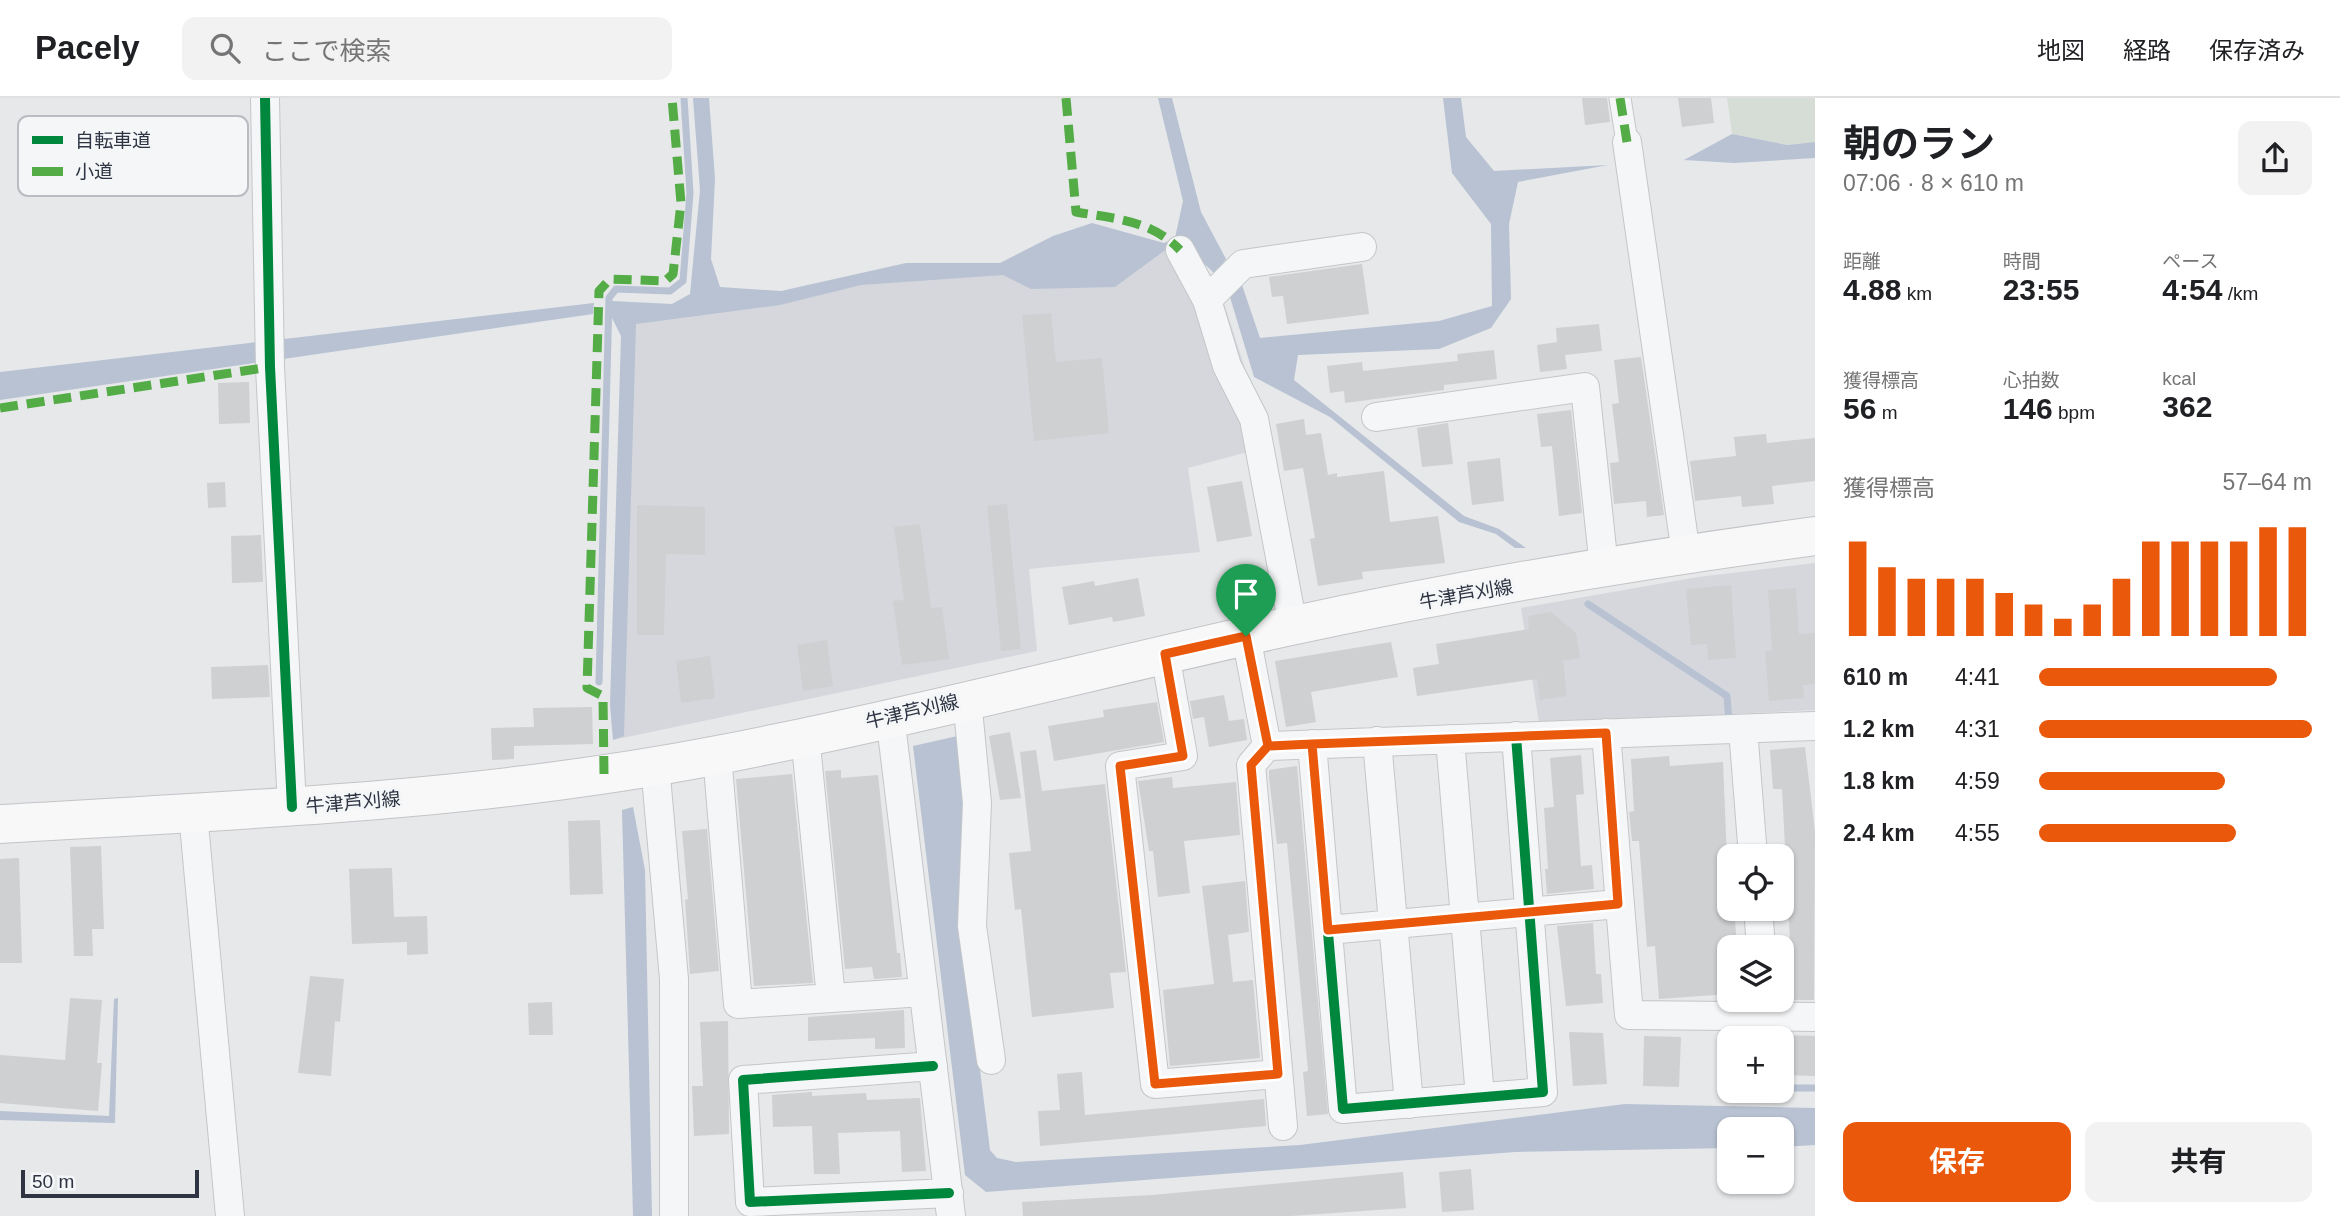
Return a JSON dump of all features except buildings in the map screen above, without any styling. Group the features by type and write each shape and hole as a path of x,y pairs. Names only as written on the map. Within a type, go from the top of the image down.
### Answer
{"main road":[{"name":"牛津芦刈線","path":"0,824 292,807 493,791 717,755 1293,626 1604,568 1815,536"}],"street":[{"path":"265,98 270,367 292,807"},
{"path":"1620,98 1686,554"},
{"path":"1207,300 1243,264 1362,247"},
{"path":"1180,250 1207,300 1227,366 1254,419 1293,626"},
{"path":"1376,417 1585,387 1604,568"},
{"path":"1246,636 1268,746"},
{"path":"1165,654 1183,756 1120,766 1155,1084 1278,1074"},
{"path":"967,699 977,803 972,926 991,1060"},
{"path":"890,716 950,1204 750,1202 743,1080 933,1066"},
{"path":"1283,1126 1251,765 1268,746 1815,726"},
{"path":"1734,729 1752,844"},
{"path":"1606,733 1629,1015 1728,1012"},
{"path":"805,736 831,998"},
{"path":"1312,744 1343,1109 1543,1092 1516,736"},
{"path":"1450,739 1480,1097"},
{"path":"1377,741 1391,924 1409,1104"},
{"path":"717,755 738,1004 924,992"},
{"path":"655,765 674,979 674,1216"},
{"path":"193,813 230,1216"},
{"path":"1328,930 1618,904"},
{"path":"1770,1012 1815,1017"}],"shaded area":[{"path":"1727,98 1815,98 1815,142 1787,145 1732,134"},
{"path":"1179,243 1222,297 1270,446 1188,468 1200,552 1029,569 1037,651 613,740 629,315"},
{"path":"1815,563 1815,710 1539,723 1521,608 1698,577"}],"water":[{"path":"693,98 709,98 715,179 711,259 720,287 781,291 906,263 1000,263 1053,236 1092,223 1164,243 1175,238 1183,201 1158,98 1172,98 1201,212 1226,259 1215,274 1184,244 1168,248 1115,287 1031,289 1003,275 861,285 780,305 636,324 624,736 613,740 610,705 621,336 612,318 612,301 672,304 690,294 700,190"},
{"path":"1443,98 1461,98 1466,137 1494,171 1608,165 1518,182 1509,224 1511,299 1491,328 1439,349 1298,355 1294,380 1464,516 1499,529 1526,548 1515,548 1496,534 1459,522 1330,417 1254,377 1230,297 1242,285 1260,338 1439,321 1492,306 1491,224 1452,173"},
{"path":"1732,134 1787,145 1815,142 1815,158 1734,163 1684,160"},
{"path":"594,303 593,314 0,400 0,372"},
{"path":"962,735 968,803 962,926 990,1150 997,1158 1016,1162 1300,1145 1625,1104 1815,1108 1815,1145 1794,1146 1794,1117 1717,1117 1717,1148 1515,1152 986,1192 965,1175 913,746"},
{"path":"633,807 645,870 652,1216 633,1216 622,810"},
{"path":"118,998 115,1123 0,1120 0,1111 109,1116 114,999"}],"waterway":[{"path":"599,682 609,298 616,289 670,291 683,281 690,193 684,98"},
{"path":"1588,604 1727,696 1729,723"},
{"path":"1756,1021 1756,1026"},
{"path":"1794,1088 1815,1088"}],"marked path":[{"path":"604,774 603,696 587,688 599,291 610,279 665,281 673,274 681,203 672,98"},
{"path":"1066,98 1076,212 1132,222 1157,232 1180,250"},
{"path":"1620,98 1627,142"},
{"path":"0,408 270,367"}],"cycle path":[{"path":"265,98 270,367 292,807"},
{"path":"1165,654 1183,756 1120,766 1155,1084 1278,1074"},
{"path":"1312,744 1343,1109 1543,1092 1516,736"},
{"path":"933,1066 743,1080 750,1202 949,1193"}],"route":[{"path":"1246,636 1165,654 1183,756 1120,766 1155,1084 1278,1074 1251,765 1268,746 1312,744 1606,733 1618,904 1328,930 1312,744 1268,746 1246,636"}]}
